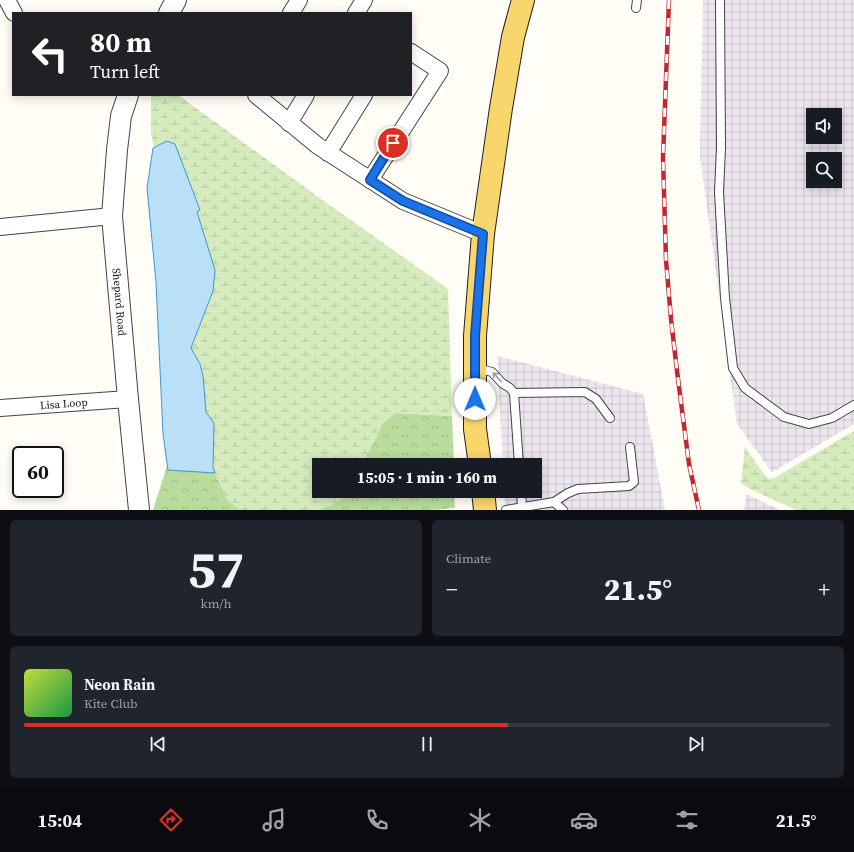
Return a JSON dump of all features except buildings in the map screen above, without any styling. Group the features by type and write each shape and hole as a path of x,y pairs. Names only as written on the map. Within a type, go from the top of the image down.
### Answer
{"main road":[{"path":"479,458 475,429 475,336 483,234 513,37 523,0"},
{"path":"484,498 485,510"}],"street":[{"path":"7,0 13,12"},
{"path":"170,12 176,0"},
{"path":"292,12 299,0"},
{"path":"357,12 364,0"},
{"path":"370,180 440,71 412,53"},
{"name":"Shepard Road","path":"128,96 120,123 112,216 139,510"},
{"path":"257,96 318,146 403,201 483,234"},
{"path":"289,122 305,96"},
{"path":"328,153 363,96"},
{"path":"0,227 112,216"},
{"name":"Lisa Loop","path":"0,408 128,399"}],"lane":[{"path":"720,0 721,148 719,192 725,298 733,368 745,388 784,417 809,424 832,418 854,405"},
{"path":"475,368 492,372 514,393 519,458"},
{"path":"514,393 585,392 596,399 610,418"},
{"path":"506,510 554,502 568,493 578,489 629,486 634,482 630,446"},
{"path":"521,498 522,507"},
{"path":"554,502 563,510"}],"shaded area":[{"path":"703,0 854,0 854,424 772,472 737,424 700,157"},
{"path":"497,356 643,394 665,510 505,510 504,498 542,498 542,458 503,458"},
{"path":"746,494 780,510 744,510"}],"green space":[{"path":"151,96 179,96 448,289 452,416 395,413 383,423 366,458 312,458 312,498 342,498 322,510 241,510 228,501 213,468 214,423 206,412 203,376 200,364 191,348 213,291 204,237 196,211 200,210 167,141 154,148 151,133"},
{"path":"395,413 452,416 454,458 366,458 383,423"},
{"path":"854,431 854,510 796,510 748,488 741,483 745,447 766,477 770,479"},
{"path":"167,466 168,470 215,473 228,501 241,510 153,510"},
{"path":"342,498 454,498 455,508 434,510 322,510"}],"water":[{"path":"167,141 175,144 200,210 197,212 215,270 213,291 191,348 200,364 203,376 206,412 214,423 213,468 215,473 168,470 163,434 156,282 147,188 153,148"}],"railway":[{"path":"669,0 663,157 666,260 671,319 689,464 699,510"}],"route":[{"path":"393,143 370,180 403,201 483,234 475,336 475,399"}]}
